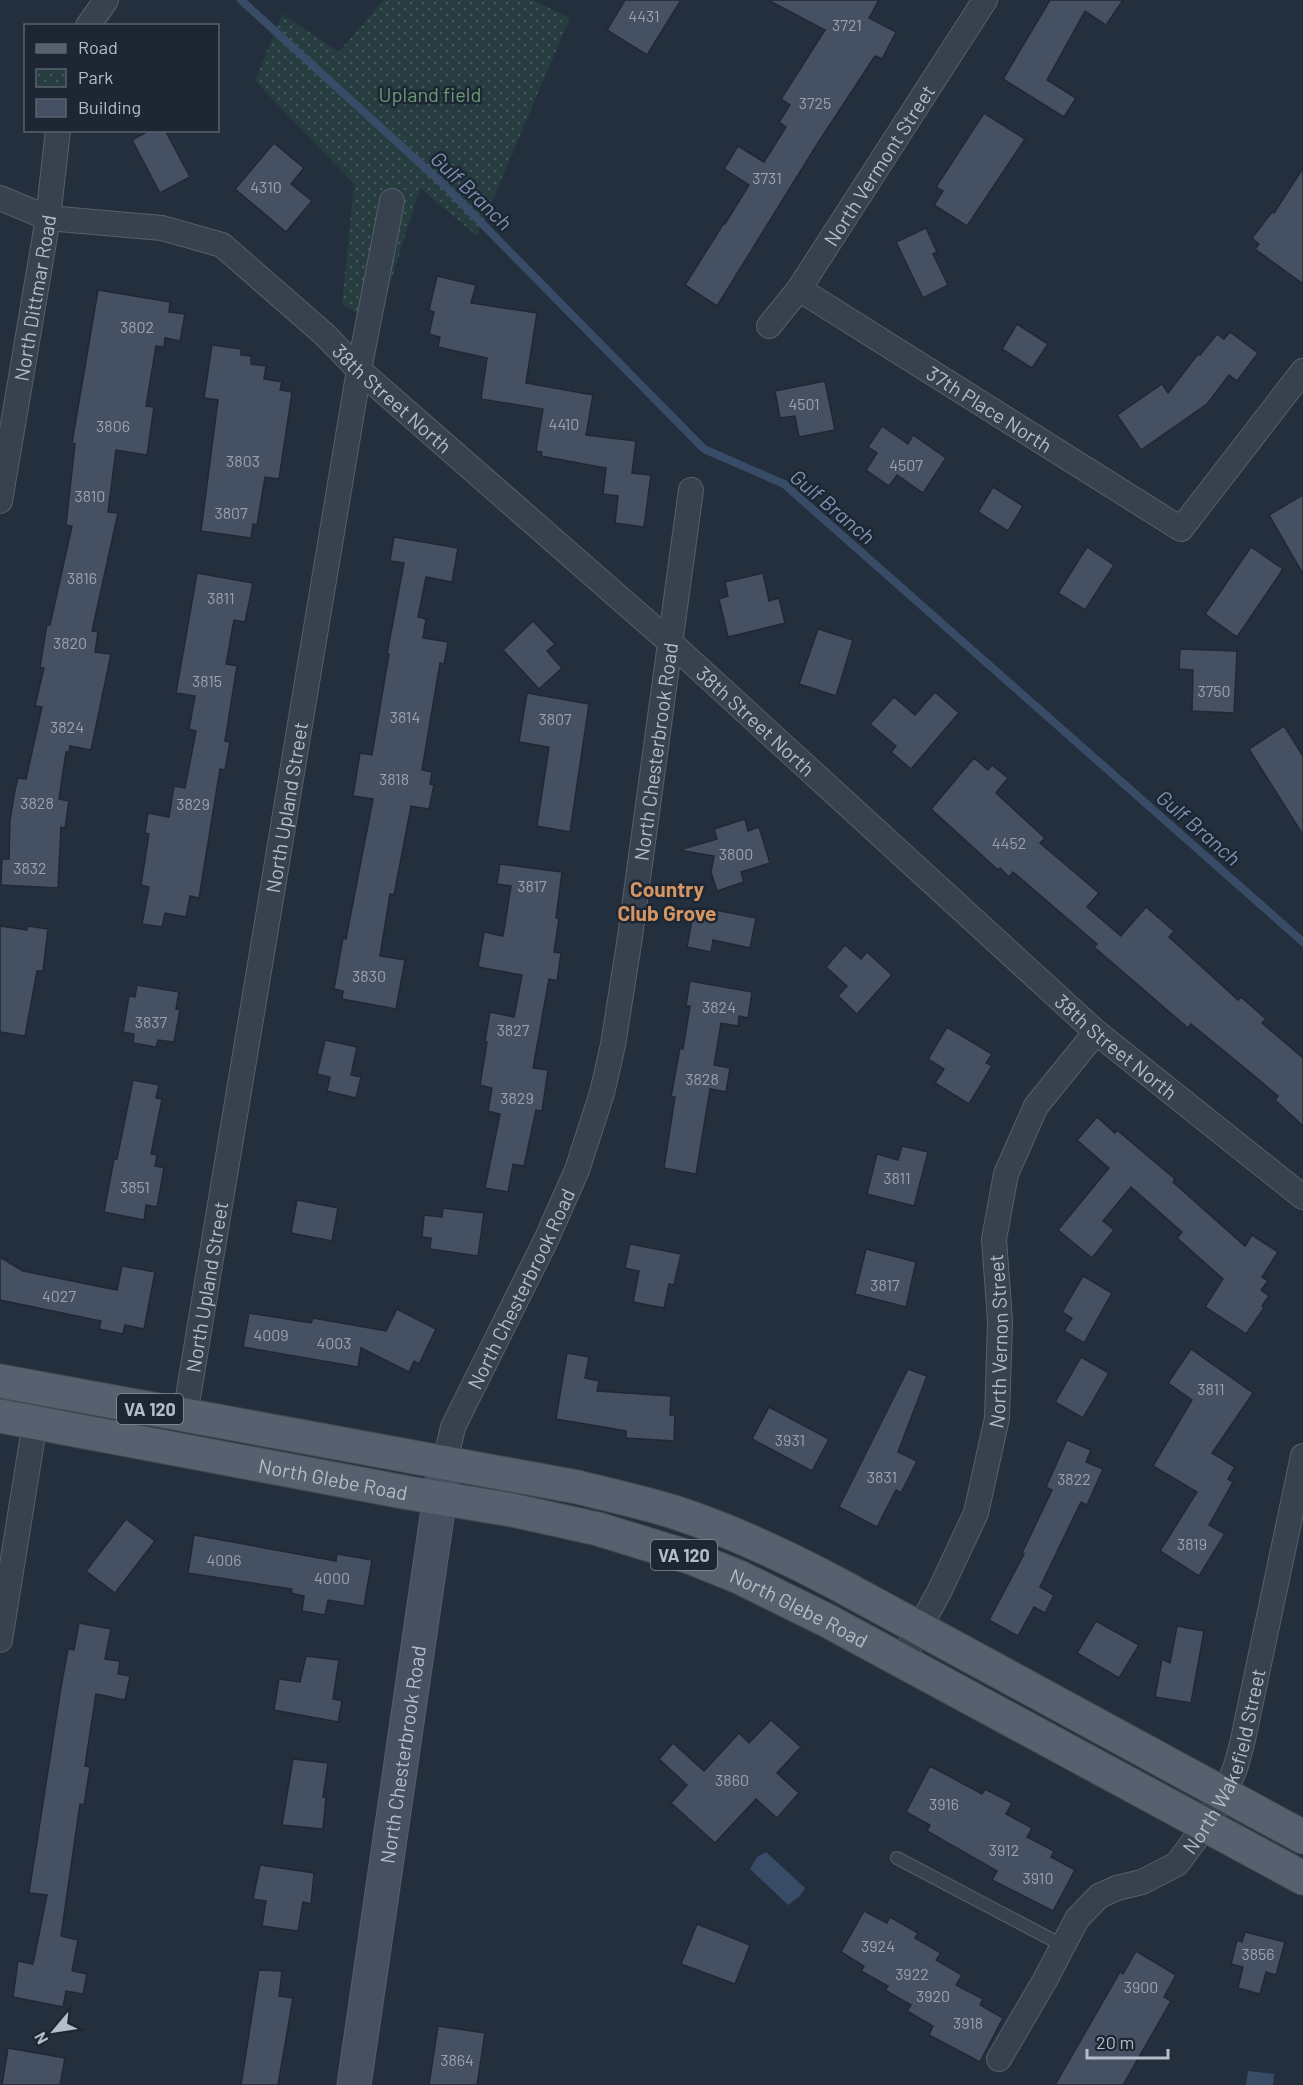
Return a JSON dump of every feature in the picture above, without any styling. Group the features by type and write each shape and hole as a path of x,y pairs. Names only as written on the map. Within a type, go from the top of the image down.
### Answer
{"main road":[{"name":"North Glebe Road","path":"0,1381 577,1487 674,1512 708,1524 808,1568 1303,1837"},
{"name":"North Glebe Road","path":"0,1416 559,1520 647,1543 692,1558 766,1590 902,1660 1303,1878"}],"street":[{"path":"89,24 105,0"},
{"name":"North Vermont Street","path":"769,326 799,289 985,0"},
{"name":"North Dittmar Road","path":"0,501 48,218 58,132"},
{"name":"38th Street North","path":"0,198 48,218 162,228 222,245 316,327 359,370 671,643 1096,1032 1303,1197"},
{"name":"North Upland Street","path":"185,1415 359,370 392,201"},
{"name":"37th Place North","path":"799,289 1181,529 1303,371"},
{"name":"North Chesterbrook Road","path":"354,2085 445,1462 453,1427 546,1239 577,1170 602,1093 613,1044 629,947 691,490"},
{"name":"North Vernon Street","path":"902,1660 939,1592 976,1513 997,1418 999,1321 994,1239 1006,1174 1036,1106 1096,1032"},
{"path":"0,1640 35,1422"},
{"name":"North Wakefield Street","path":"999,2059 1077,1919 1098,1896 1116,1888 1142,1882 1177,1864 1206,1825 1224,1793 1242,1743 1303,1456"}],"lane":[{"path":"897,1858 1062,1945"}],"green space":[{"name":"Upland field","path":"383,0 533,0 570,18 477,236 420,188 377,326 342,304 354,184 255,81 282,14 339,52"}],"water":[{"path":"766,1852 805,1888 800,1896 788,1905 750,1869 757,1857"},
{"path":"1248,2071 1274,2074 1273,2085 1246,2085"}],"building":[{"path":"625,0 681,0 647,55 607,30"},
{"path":"768,0 879,0 869,18 896,32 882,59 875,56 816,146 717,306 685,285 749,185 724,169 738,146 764,162 786,127 779,122 790,105 781,99 825,30"},
{"path":"1050,0 1123,0 1106,25 1085,11 1047,80 1076,98 1064,117 1003,79"},
{"path":"984,113 1025,139 967,226 934,205 943,191 936,187"},
{"path":"146,132 166,132 190,177 160,193 132,140"},
{"path":"274,143 304,168 291,184 312,201 286,232 235,189"},
{"path":"1303,168 1303,284 1255,249 1259,244 1252,238 1272,212 1274,213"},
{"path":"926,228 937,252 933,254 948,285 923,298 896,242"},
{"path":"437,276 476,285 471,303 537,313 526,383 593,395 586,435 636,441 632,473 651,475 644,527 615,523 618,496 603,494 606,468 541,456 542,452 536,451 543,409 481,399 487,358 438,347 440,337 429,334 434,312 429,310"},
{"path":"98,290 170,302 169,312 185,314 180,341 165,338 164,347 156,346 146,406 154,407 147,455 116,450 108,512 118,513 92,631 98,632 95,652 111,654 91,750 70,746 69,752 66,752 59,799 69,801 65,828 61,827 58,888 1,885 2,859 9,859 10,820 15,790 18,778 26,779 42,707 35,706 44,668 40,668 47,624 50,625 72,526 66,525 75,444 72,443"},
{"path":"1017,324 1048,344 1032,368 1002,349"},
{"path":"1230,332 1258,353 1237,381 1229,375 1207,404 1141,450 1117,415 1162,384 1168,393 1198,354 1200,355 1217,334 1224,339"},
{"path":"212,345 241,349 241,355 251,356 251,364 266,366 264,379 282,382 280,390 292,392 279,479 265,477 257,525 253,524 251,538 201,531 218,400 204,398"},
{"path":"825,381 835,430 799,437 795,416 780,418 775,391"},
{"path":"882,426 908,444 913,435 946,458 923,493 897,475 889,486 866,470 877,453 868,447"},
{"path":"993,487 1023,506 1008,531 978,512"},
{"path":"1303,495 1303,574 1269,515"},
{"path":"394,537 458,548 452,582 426,577 418,617 426,619 423,638 448,642 444,664 440,663 422,770 432,772 430,784 434,785 429,809 411,806 394,895 390,894 380,956 405,960 396,1009 342,999 343,991 334,989 373,799 353,796 360,753 372,755 389,654 387,654 404,563 390,561"},
{"path":"1087,547 1114,565 1085,610 1058,593"},
{"path":"1251,547 1283,569 1237,637 1205,614"},
{"path":"197,573 253,583 245,622 234,620 226,664 237,666 225,741 230,742 225,770 220,769 199,898 190,896 186,917 165,913 162,927 142,924 149,887 141,885 149,834 145,833 148,813 169,817 174,786 185,788 196,731 189,729 195,696 176,693"},
{"path":"763,573 769,601 779,598 785,623 728,637 719,599 728,596 725,582"},
{"path":"533,621 555,644 547,651 562,668 539,689 503,650"},
{"path":"818,629 853,640 836,696 799,684"},
{"path":"1180,649 1237,651 1234,713 1192,711 1193,670 1179,669"},
{"path":"935,692 959,713 911,769 891,752 896,746 870,724 894,697 915,715"},
{"path":"527,693 589,704 570,832 537,826 549,747 519,742"},
{"path":"1284,726 1303,756 1303,835 1249,749"},
{"path":"974,758 988,770 992,765 1008,778 996,793 1045,838 1040,843 1099,893 1087,907 1121,936 1146,907 1174,931 1169,937 1238,1000 1241,997 1266,1019 1262,1023 1303,1058 1303,1126 1275,1100 1278,1096 1191,1024 1188,1028 1094,947 1097,944 1013,872 1009,877 1000,868 998,870 931,809"},
{"path":"745,819 748,831 759,827 770,863 741,872 744,882 717,891 711,872 714,856 679,850 717,839 714,829"},
{"path":"500,864 562,872 554,952 561,953 557,981 549,979 533,1068 548,1070 542,1111 536,1110 524,1166 513,1164 508,1192 485,1188 500,1114 488,1111 492,1088 480,1085 490,1012 514,1017 522,975 478,967 484,932 503,936 511,886 497,884"},
{"path":"700,907 756,918 750,948 713,940 711,952 687,947 693,915 699,916"},
{"path":"0,926 27,930 28,926 48,929 43,971 37,971 25,1036 0,1032"},
{"path":"845,945 861,959 867,952 892,975 857,1014 838,996 847,986 826,967"},
{"path":"690,981 752,992 748,1018 739,1016 738,1026 721,1023 714,1065 730,1068 726,1092 710,1089 696,1174 664,1168 675,1097 671,1097 680,1048 683,1049 690,1006 686,1006"},
{"path":"137,985 179,992 176,1009 180,1010 174,1042 158,1040 156,1047 133,1043 134,1034 123,1032 129,996 135,997"},
{"path":"947,1027 992,1054 986,1063 992,1066 969,1104 935,1083 944,1069 928,1059"},
{"path":"325,1040 357,1047 351,1075 361,1077 356,1098 327,1091 330,1077 317,1074"},
{"path":"133,1080 159,1085 156,1098 162,1099 151,1154 157,1155 155,1166 164,1168 157,1207 146,1205 144,1220 104,1212"},
{"path":"1097,1117 1115,1133 1117,1130 1175,1179 1173,1182 1245,1246 1252,1235 1278,1252 1262,1277 1268,1281 1261,1290 1269,1296 1262,1306 1264,1308 1246,1334 1205,1307 1223,1279 1177,1238 1182,1232 1131,1187 1103,1221 1114,1230 1092,1258 1058,1230 1109,1168 1077,1140"},
{"path":"902,1146 928,1152 914,1206 867,1194 877,1154 898,1160"},
{"path":"297,1200 338,1208 332,1241 291,1233"},
{"path":"443,1208 484,1213 478,1256 430,1249 431,1238 422,1237 424,1215 442,1217"},
{"path":"630,1244 681,1254 674,1285 669,1284 664,1308 633,1302 639,1271 625,1268"},
{"path":"866,1249 916,1262 906,1307 855,1294"},
{"path":"0,1257 23,1271 117,1290 122,1266 155,1272 144,1329 125,1325 123,1334 99,1329 101,1321 0,1300"},
{"path":"1083,1276 1112,1293 1084,1343 1064,1331 1072,1318 1062,1312"},
{"path":"397,1309 436,1329 419,1364 414,1361 409,1372 361,1348 358,1367 243,1347 249,1313 311,1323 313,1318 386,1331"},
{"path":"1191,1349 1253,1393 1212,1453 1235,1467 1228,1479 1233,1482 1209,1525 1225,1534 1199,1576 1160,1551 1197,1492 1153,1466 1192,1400 1168,1383"},
{"path":"567,1353 589,1357 585,1378 599,1381 597,1391 671,1396 670,1415 675,1415 674,1441 626,1438 626,1431 556,1419"},
{"path":"1081,1357 1109,1373 1083,1418 1055,1402"},
{"path":"908,1369 927,1376 898,1452 917,1461 901,1493 896,1490 877,1527 839,1507"},
{"path":"769,1407 829,1439 812,1471 752,1439"},
{"path":"1067,1440 1091,1450 1086,1462 1103,1469 1087,1505 1081,1502 1040,1587 1054,1595 1045,1613 1034,1607 1018,1636 989,1620 1024,1554 1022,1553 1052,1490 1046,1487"},
{"path":"126,1519 155,1541 115,1593 86,1571"},
{"path":"194,1535 336,1561 337,1554 372,1560 364,1606 328,1600 325,1615 302,1611 304,1596 291,1593 292,1589 188,1573"},
{"path":"1096,1621 1139,1645 1119,1678 1077,1653"},
{"path":"79,1623 111,1629 105,1659 120,1661 118,1674 130,1676 125,1700 96,1694 85,1766 90,1767 84,1805 80,1804 61,1936 78,1940 72,1971 87,1974 83,1994 66,1991 63,2007 13,1997 18,1961 33,1964 47,1895 29,1893 68,1649 74,1650"},
{"path":"1177,1626 1204,1631 1191,1703 1155,1697 1162,1659 1170,1663"},
{"path":"306,1656 339,1660 333,1699 342,1701 338,1722 274,1710 279,1679 300,1682"},
{"path":"771,1720 801,1747 777,1773 799,1793 777,1818 756,1799 715,1843 671,1803 687,1785 659,1759 673,1743 704,1771 739,1733 749,1743"},
{"path":"293,1759 328,1763 323,1797 326,1797 323,1829 282,1825"},
{"path":"930,1766 982,1794 985,1789 1012,1803 1006,1814 1032,1828 1027,1837 1054,1851 1051,1857 1075,1870 1053,1911 992,1880 997,1871 927,1831 930,1825 906,1812"},
{"path":"260,1865 314,1873 311,1904 303,1902 298,1931 262,1926 266,1901 253,1899"},
{"path":"864,1911 887,1923 890,1917 918,1933 915,1938 941,1953 936,1960 962,1975 956,1985 983,1999 980,2005 1003,2018 980,2062 929,2035 933,2026 907,2011 911,2005 885,1990 888,1986 861,1971 864,1966 841,1952"},
{"path":"697,1924 750,1945 735,1984 681,1964"},
{"path":"1245,1932 1285,1942 1276,1975 1266,1972 1260,1994 1238,1988 1243,1967 1231,1964 1237,1940 1242,1942"},
{"path":"1136,1951 1176,1975 1164,1997 1171,2001 1123,2085 1055,2085 1120,1972 1123,1974"},
{"path":"259,1970 282,1971 279,1996 293,1998 278,2085 241,2085"},
{"path":"438,2026 485,2033 477,2085 429,2085"},
{"path":"8,2048 65,2058 60,2085 2,2085"}],"waterway":[{"name":"Gulf Branch","path":"241,0 444,185 704,449 784,484 1303,942"}],"district":[{"name":"Country Club Grove","path":"667,900"}]}
